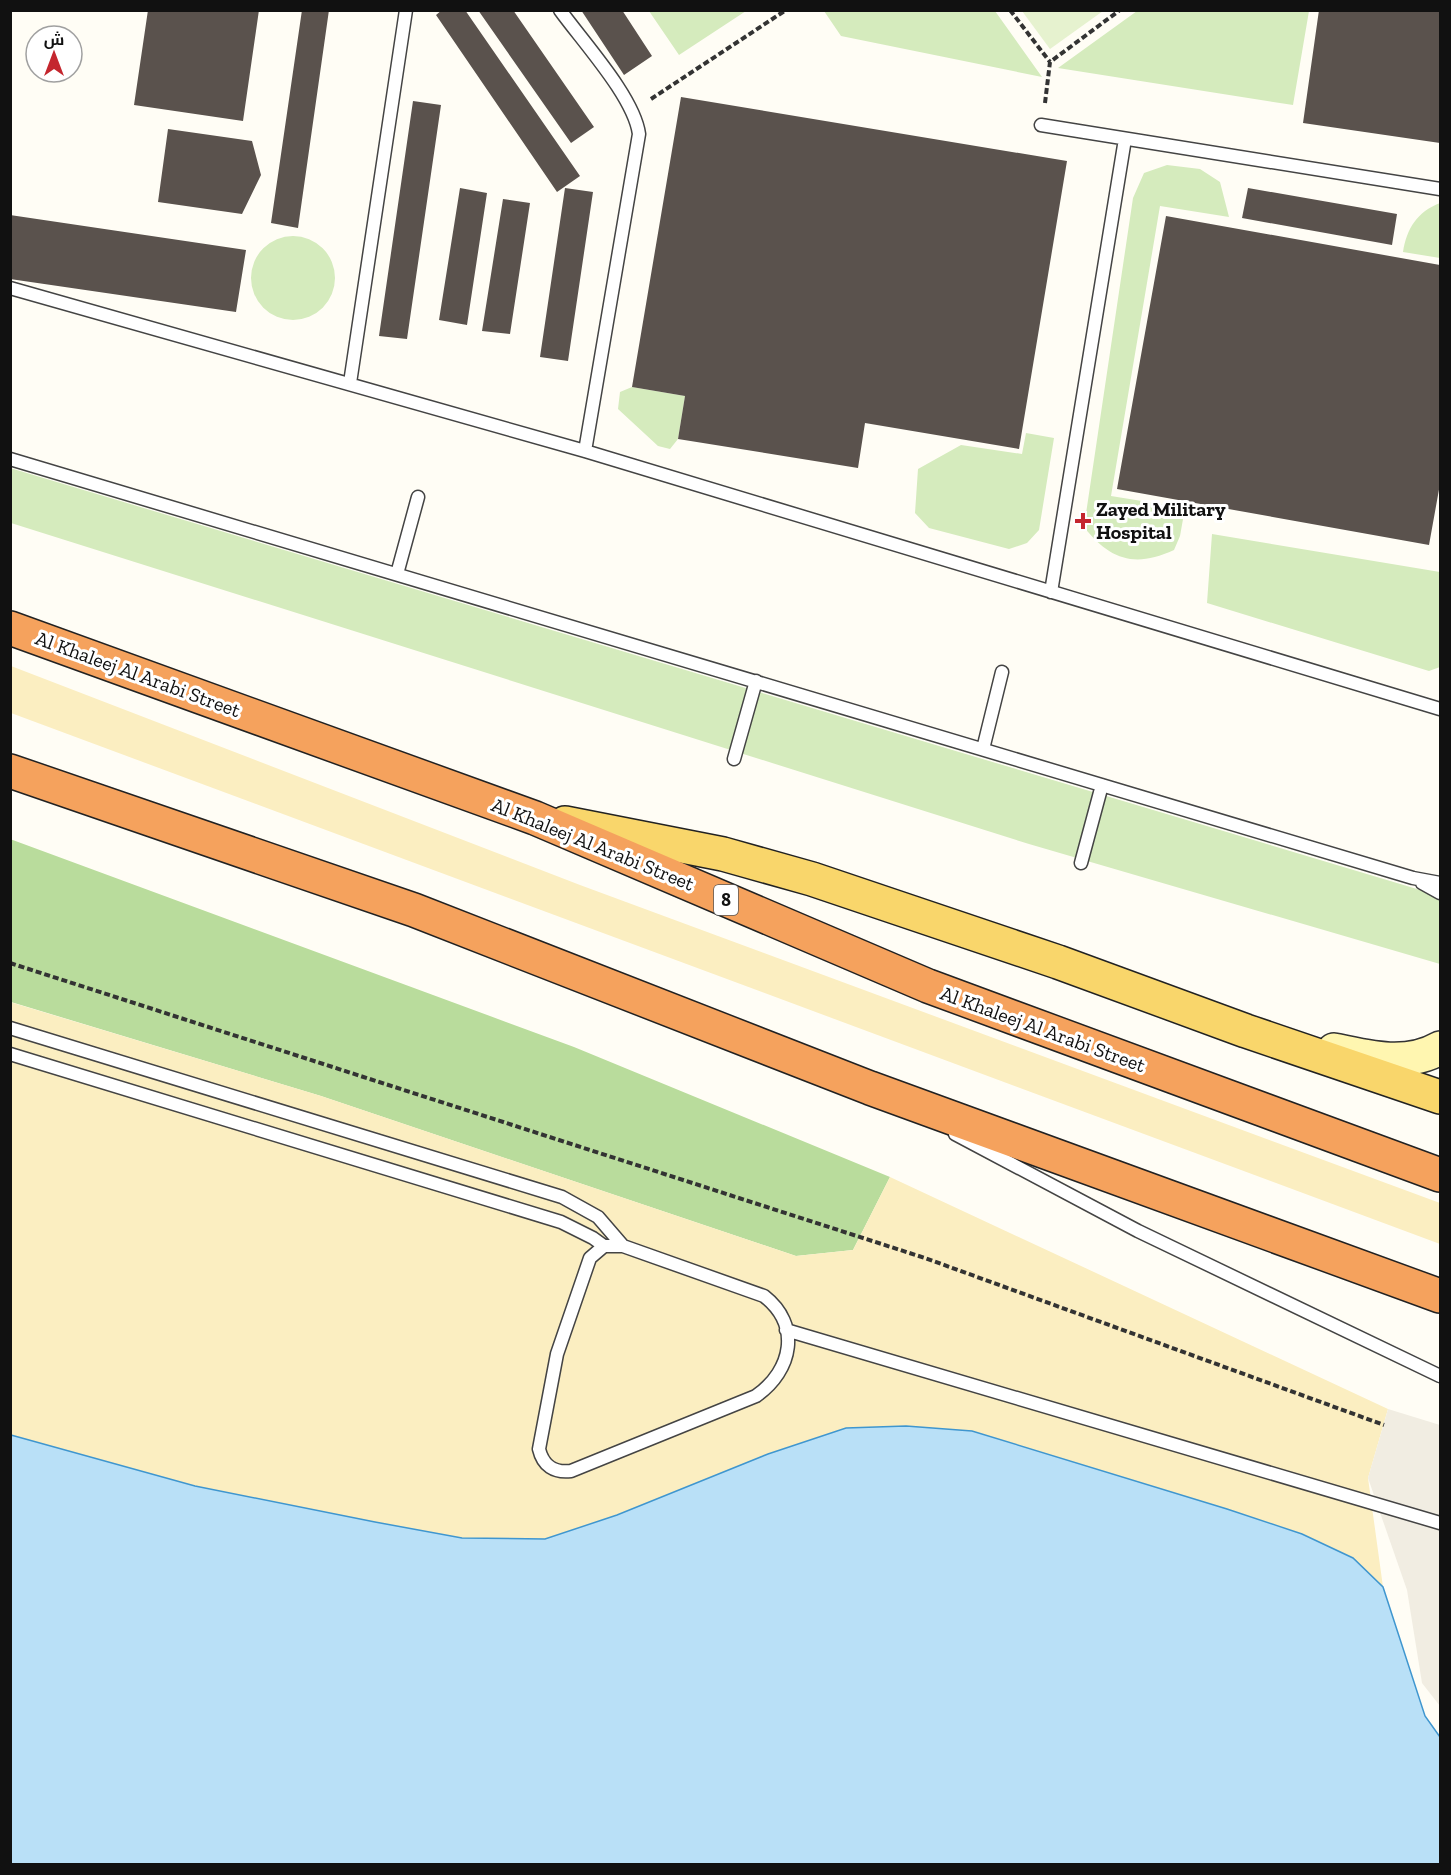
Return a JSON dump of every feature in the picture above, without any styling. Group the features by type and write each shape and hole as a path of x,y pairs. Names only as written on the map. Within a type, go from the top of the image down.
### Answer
{"highway":[{"name":"Al Khaleej Al Arabi Street","path":"10,628 535,818 928,986 1440,1175"},
{"path":"10,771 414,910 870,1088 1440,1296"}],"main road":[{"path":"535,818 723,854 812,879 1058,962 1246,1031 1440,1097"}],"street":[{"path":"1246,1031 1390,1060 1413,1058 1440,1048"}],"lane":[{"path":"350,383 406,10"},
{"path":"560,10 633,111 639,134 585,451"},
{"path":"1041,125 1440,189"},
{"path":"1051,592 1125,139"},
{"path":"10,288 585,451 1440,709"},
{"path":"10,459 1413,878 1440,883"},
{"path":"397,574 418,497"},
{"path":"982,750 1002,672"},
{"path":"734,759 756,681"},
{"path":"1082,863 1102,785"},
{"path":"1413,878 1440,893"},
{"path":"10,1028 562,1197 598,1217 623,1246"},
{"path":"10,1054 561,1222 586,1233 604,1246 623,1246 764,1296 778,1307 786,1330 787,1352 782,1367 767,1389 756,1396 571,1471 553,1469 541,1457 539,1449 553,1371 590,1258 604,1246"},
{"path":"870,1088 1138,1231 1440,1376"},
{"path":"786,1330 1440,1523"}],"path":[{"path":"633,111 786,10"},
{"path":"1010,10 1050,62"},
{"path":"1041,125 1050,62 1120,10"},
{"path":"10,963 925,1258 1384,1425"}],"green space":[{"path":"649,11 746,11 679,55"},
{"path":"824,11 995,11 1042,77 841,36"},
{"path":"1022,11 1103,11 1050,49"},
{"path":"1137,11 1309,11 1293,105 1058,68"},
{"path":"1167,165 1200,169 1220,182 1229,217 1160,206 1111,496 1185,508 1180,536 1174,550 1147,559 1124,558 1104,547 1084,527 1133,198 1144,173"},
{"path":"1440,203 1440,258 1403,252 1407,235 1414,222 1425,211"},
{"path":"285,236 301,236 317,243 328,254 335,270 332,294 323,308 301,320 285,320 269,313 258,302 251,286 251,270 258,254 269,243"},
{"path":"632,387 685,396 678,439 670,449 658,446 618,409 620,392"},
{"path":"1026,433 1054,438 1039,530 1027,543 1009,549 929,528 915,513 918,469 961,445 1022,454"},
{"path":"10,468 1427,892 1440,901 1440,964 1029,844 11,523"},
{"path":"1212,534 1440,572 1440,667 1429,671 1207,603"},
{"path":"10,839 574,1047 890,1177 853,1250 796,1256 321,1096 11,1002"}],"sand":[{"path":"11,666 580,885 1440,1203 1440,1244 11,713"},
{"path":"10,1002 321,1096 796,1256 853,1250 890,1177 1388,1409 1368,1478 1383,1587 1353,1558 1302,1534 972,1431 846,1428 768,1454 617,1515 545,1539 462,1538 375,1522 195,1486 11,1435"}],"shaded area":[{"path":"1388,1409 1440,1425 1440,1706 1422,1683 1407,1590 1368,1478"}],"water":[{"path":"906,1426 972,1431 1302,1534 1353,1558 1383,1587 1425,1716 1440,1737 1440,1864 11,1864 11,1435 195,1486 375,1522 462,1538 545,1539 617,1515 768,1454 846,1428"}],"building":[{"path":"148,10 259,10 243,121 134,105"},
{"path":"302,10 329,10 298,228 271,223"},
{"path":"442,10 465,10 580,176 557,192 436,15"},
{"path":"478,10 513,10 594,127 571,143"},
{"path":"581,10 622,10 652,56 624,75"},
{"path":"1319,10 1440,10 1440,143 1303,123"},
{"path":"681,97 1067,161 1019,449 865,423 858,468 678,439 685,396 632,387"},
{"path":"413,101 441,105 407,339 379,336"},
{"path":"168,129 252,141 261,175 242,214 158,202"},
{"path":"460,188 487,193 467,325 439,320"},
{"path":"565,188 593,192 568,361 540,357"},
{"path":"1248,188 1397,214 1392,245 1242,218"},
{"path":"503,199 530,203 510,334 482,331"},
{"path":"10,215 246,250 236,312 10,279"},
{"path":"1166,216 1440,265 1440,484 1429,545 1117,489"}],"place":[{"name":"Zayed Military Hospital","path":"1083,521"}]}
